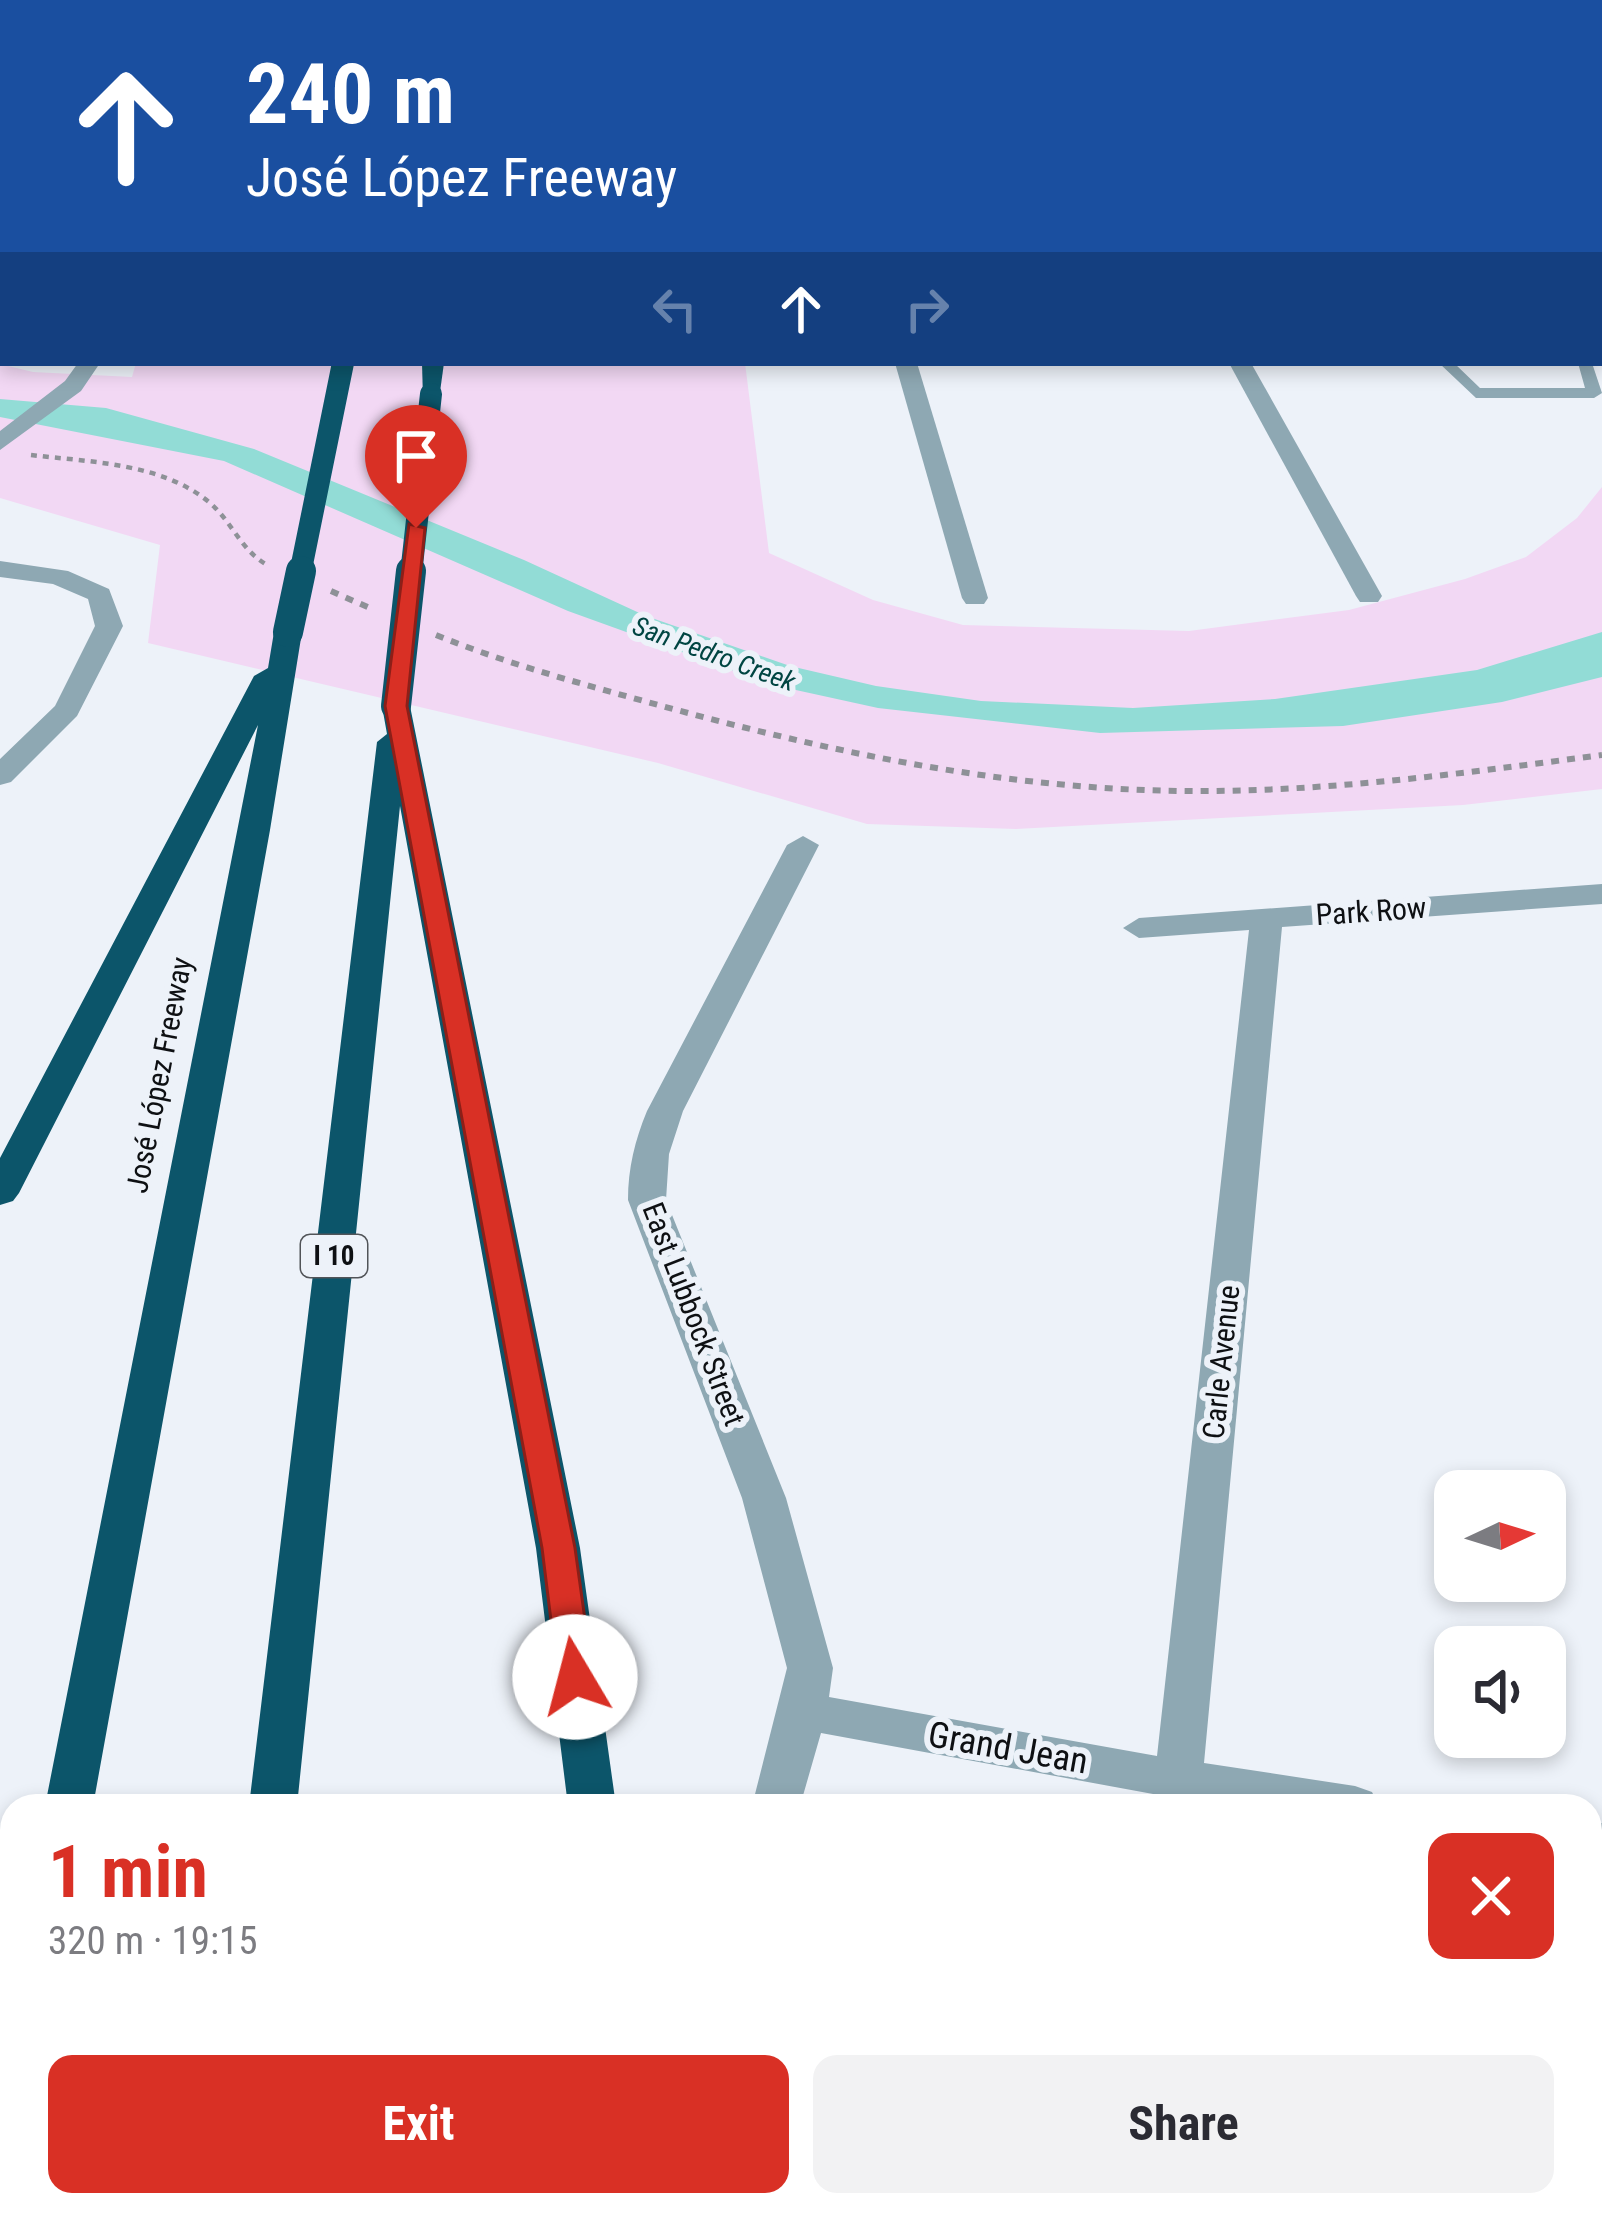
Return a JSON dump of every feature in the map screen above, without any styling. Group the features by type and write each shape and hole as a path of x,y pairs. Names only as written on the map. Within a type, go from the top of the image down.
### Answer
{"highway":[{"name":"José López Freeway","path":"71,1794 254,830 285,639 342,366"},
{"name":"I 10","path":"274,1794 433,366"},
{"path":"0,1193 152,908 285,639"},
{"path":"396,706 558,1548 590,1794"}],"street":[{"path":"907,366 975,598"},
{"path":"1242,366 1369,596"},
{"path":"10,448 88,368"},
{"path":"0,569 85,585 100,595 109,613 104,644 67,710 0,776"},
{"name":"East Lubbock Street","path":"779,1794 810,1668 764,1498 647,1200 647,1180 651,1145 665,1111 803,844"},
{"name":"Park Row","path":"1139,928 1602,894"},
{"name":"Carle Avenue","path":"1178,1793 1266,919"},
{"name":"Grand Jean","path":"803,1711 1178,1793"}],"lane":[{"path":"1449,366 1476,393 1594,393 1586,366"}],"path":[{"path":"10,448 160,477 204,498 232,524 257,561 279,570"},
{"path":"323,588 388,615"},
{"path":"432,633 503,662 697,716 857,754 1022,783 1208,790 1376,785 1602,755"}],"shaded area":[{"path":"0,366 132,377 135,366 745,366 769,553 873,600 963,625 1189,631 1349,610 1526,557 1577,518 1602,487 1602,789 1463,805 1016,829 867,824 658,763 148,643 160,545 0,498"}],"water":[{"name":"San Pedro Creek","path":"0,399 106,408 254,449 524,560 646,616 790,666 876,686 981,701 1133,708 1275,699 1477,670 1602,632 1602,677 1502,702 1343,726 1100,733 878,708 773,685 568,611 224,461 0,417"}],"route":[{"path":"416,528 396,706 558,1548 575,1677"}]}
